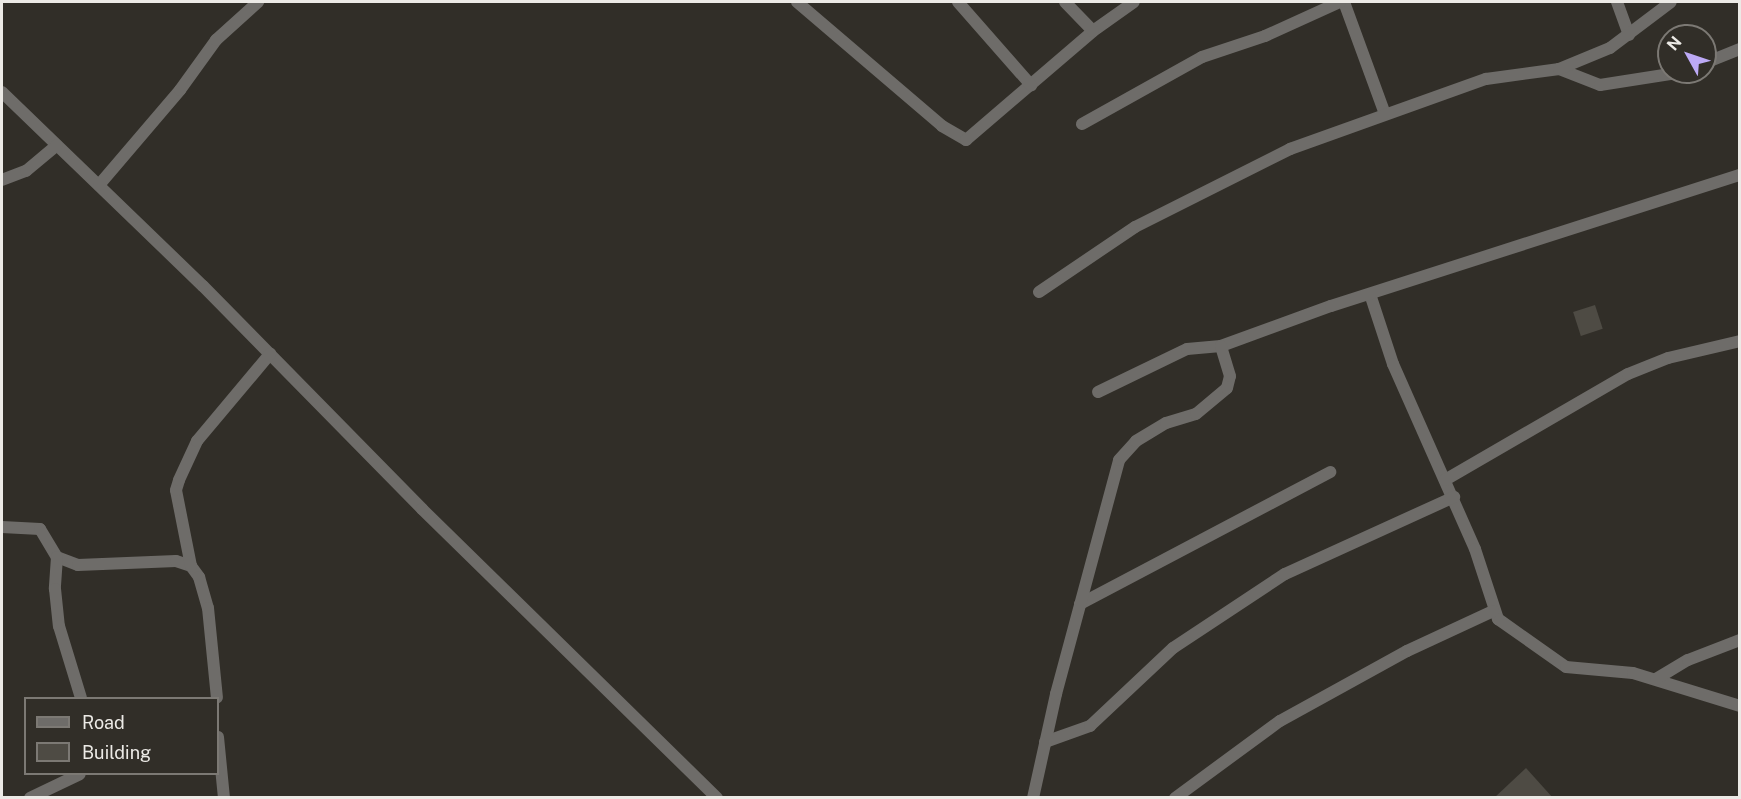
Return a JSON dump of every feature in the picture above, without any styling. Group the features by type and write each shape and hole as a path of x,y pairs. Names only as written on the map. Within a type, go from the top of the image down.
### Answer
{"street":[{"path":"99,185 180,90 216,40 258,2"},
{"path":"797,2 962,140 970,139 1093,31 1134,2"},
{"path":"958,2 1031,85"},
{"path":"1065,2 1093,31"},
{"path":"1082,124 1203,57 1265,36 1342,2 1385,114"},
{"path":"1617,2 1629,34"},
{"path":"1039,292 1135,227 1217,183 1290,148 1486,79 1559,69 1611,48 1671,2"},
{"path":"1717,58 1740,49"},
{"path":"1559,69 1579,80 1600,85 1657,76"},
{"path":"2,92 99,185 717,798"},
{"path":"2,180 26,171 57,145"},
{"path":"1098,392 1187,349 1221,346 1370,294 1740,175"},
{"path":"1370,294 1393,364 1475,549 1493,611 1506,627 1566,667 1621,670 1740,706"},
{"path":"1445,480 1629,374 1668,358 1740,340"},
{"path":"1033,798 1080,604 1122,454 1158,427 1196,414 1227,387 1230,376 1221,346"},
{"path":"217,697 208,608 199,577 190,566 176,490 178,480 196,441 270,354"},
{"path":"1080,604 1330,472"},
{"path":"1045,742 1090,726 1173,648 1276,580 1454,498"},
{"path":"2,527 40,529 57,557 54,589 58,618 80,697"},
{"path":"57,557 78,565 176,561 190,566"},
{"path":"1175,798 1280,721 1407,651 1493,611"},
{"path":"1656,679 1688,660 1740,640"},
{"path":"219,747 224,798"},
{"path":"30,798 78,775"}],"building":[{"path":"1595,305 1603,329 1581,336 1573,312"},
{"path":"1526,768 1553,798 1494,798"}]}
